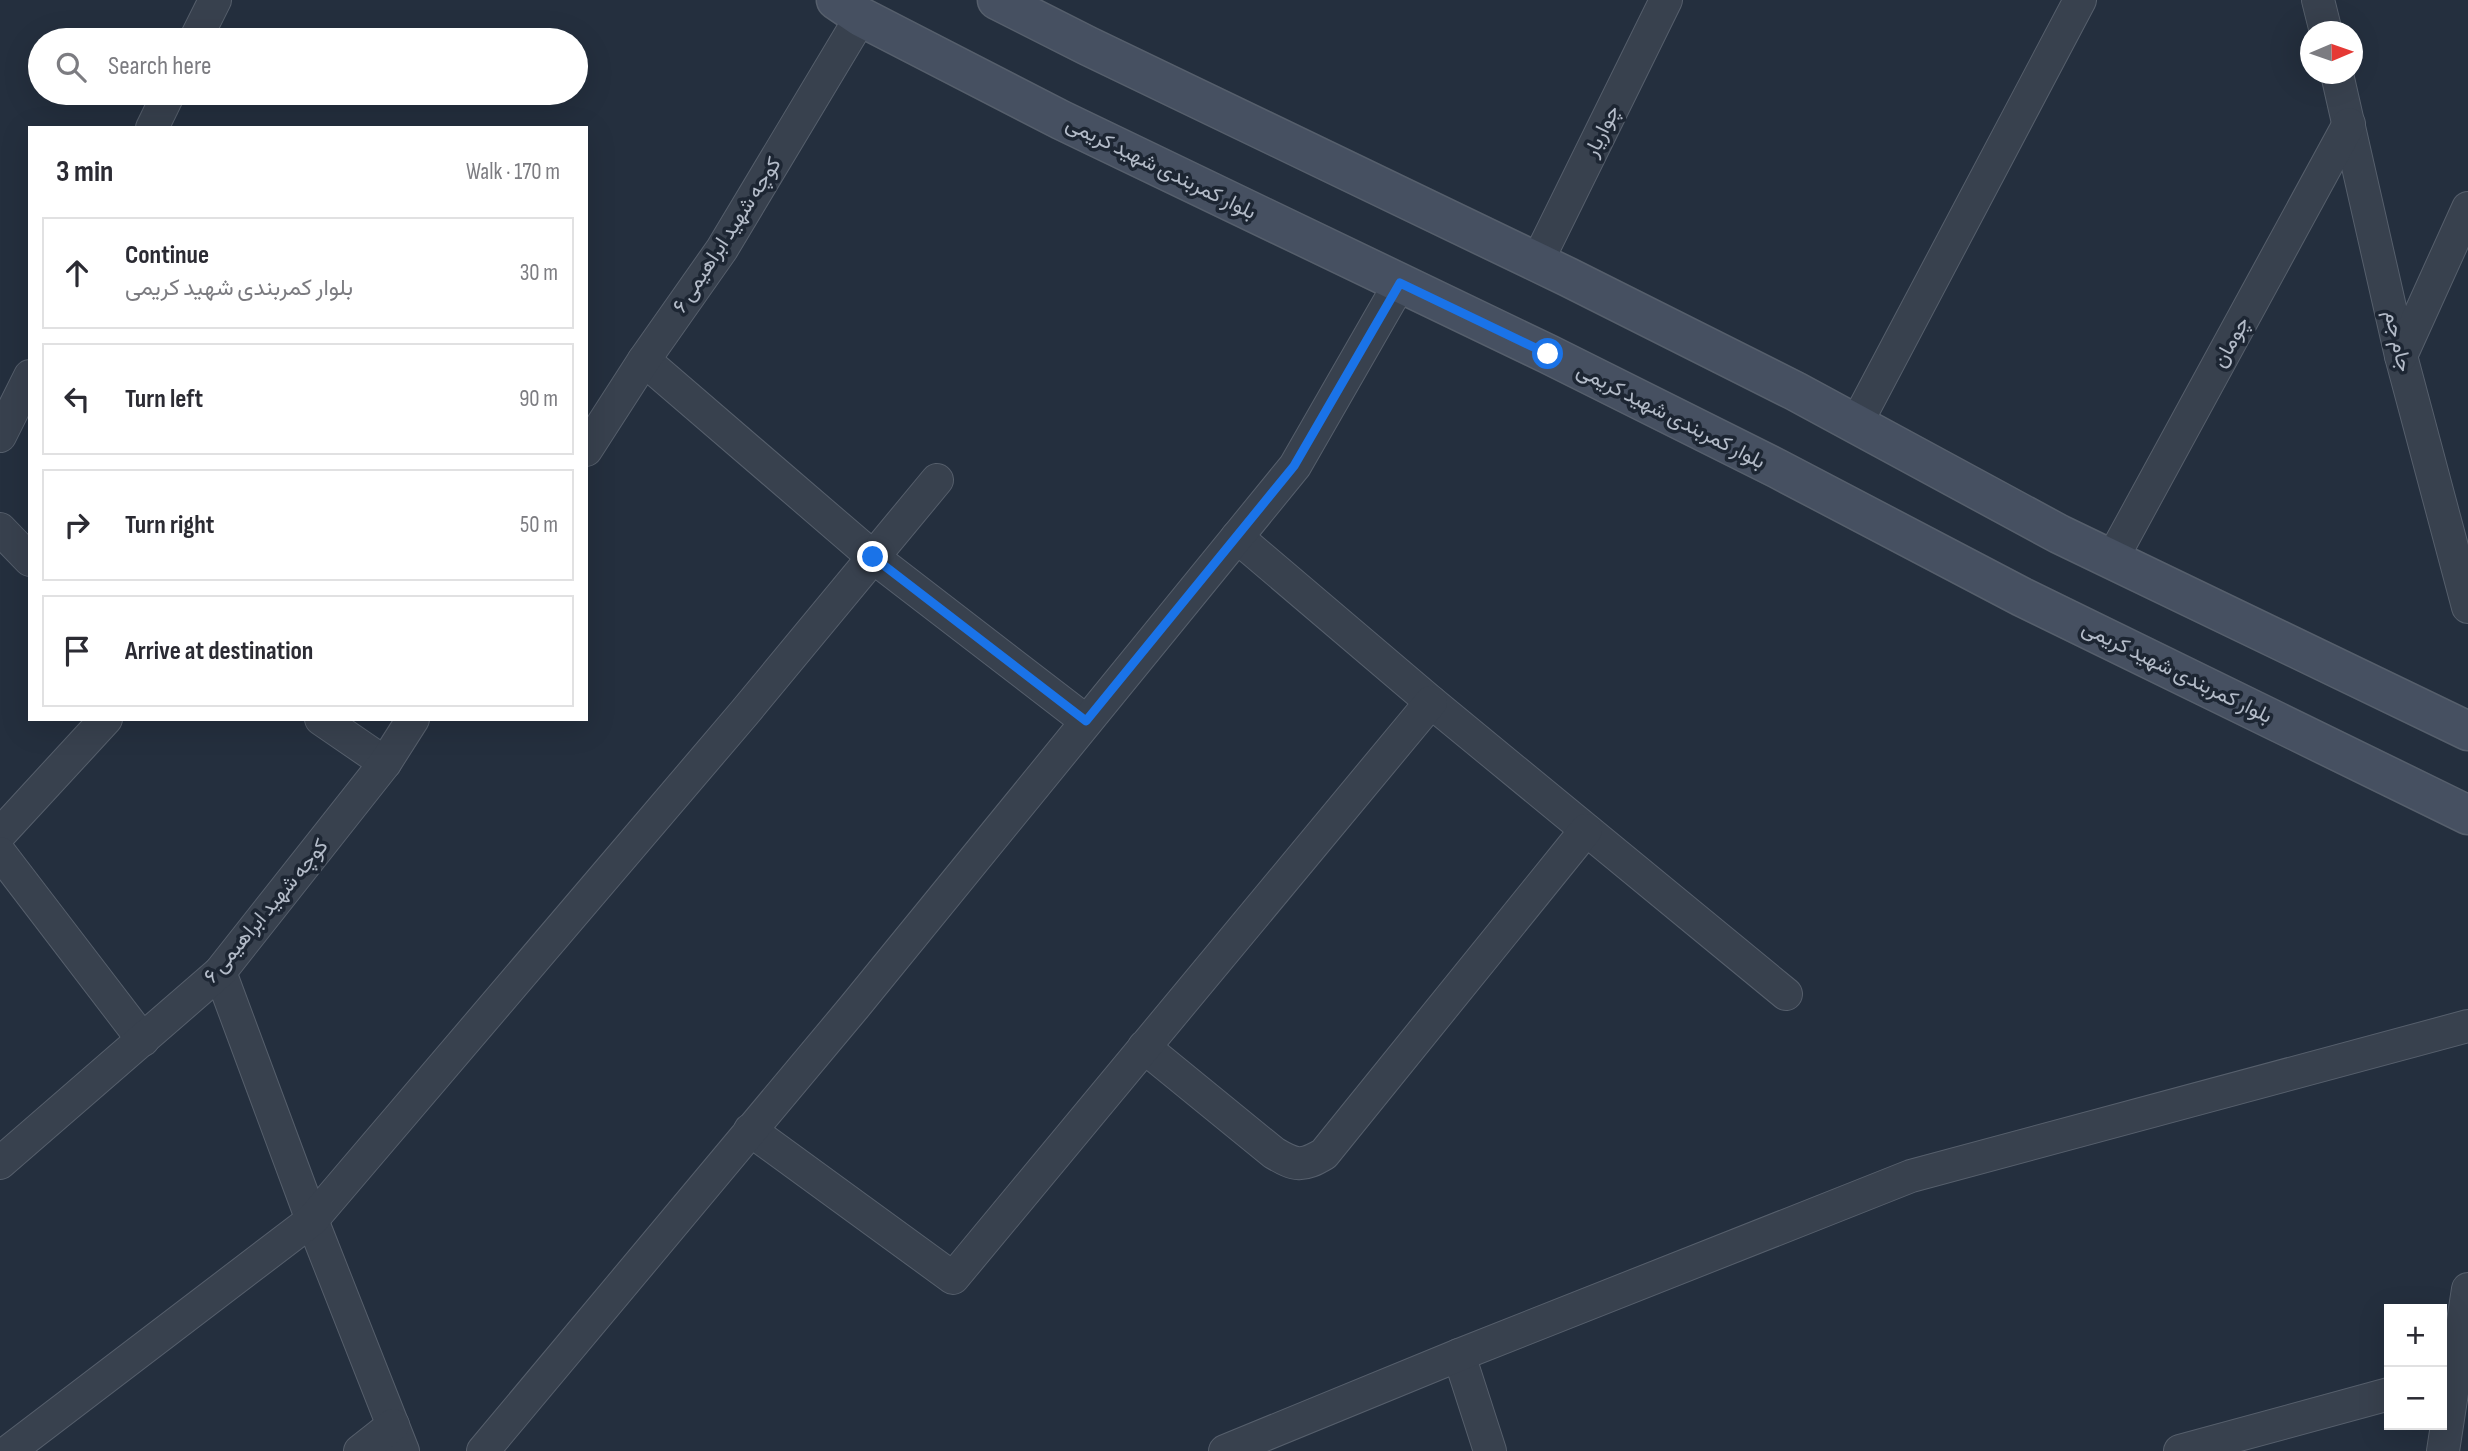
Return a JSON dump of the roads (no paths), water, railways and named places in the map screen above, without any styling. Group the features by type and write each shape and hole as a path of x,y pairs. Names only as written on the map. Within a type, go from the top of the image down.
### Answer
{"street":[{"path":"201,28 215,0"},
{"path":"997,0 1537,262 1856,424 2059,534 2468,731"},
{"name":"چواریار","path":"1537,262 1666,0"},
{"path":"1856,424 2080,0"},
{"path":"2318,0 2323,21"},
{"name":"بلوار کمربندی شهید کریمی","path":"849,8 1061,120 1754,457 2022,597 2468,815"},
{"name":"کوچه شهید ابراهیمی ۶","path":"588,447 644,360 722,249 849,8"},
{"name":"جام جم","path":"2340,84 2401,356 2468,607"},
{"path":"153,126 163,105"},
{"name":"چومان","path":"2112,559 2350,124"},
{"path":"2401,356 2468,208"},
{"path":"483,1451 855,1006 1294,466 1400,283"},
{"path":"644,360 873,557 1086,721"},
{"path":"0,436 28,380"},
{"path":"9,1451 312,1220 745,712 937,480"},
{"path":"0,529 28,558"},
{"path":"1237,537 1431,702 1786,994"},
{"path":"750,1130 953,1278 1431,702"},
{"path":"0,834 104,721"},
{"path":"324,721 385,763"},
{"name":"کوچه شهید ابراهیمی ۶","path":"0,1163 220,972 385,763 412,721"},
{"path":"1144,1047 1274,1153 1290,1163 1307,1164 1324,1154 1586,831"},
{"path":"0,853 143,1040"},
{"path":"220,972 312,1220 398,1438 360,1451"},
{"path":"1225,1451 1459,1355 1912,1176 2468,1026"},
{"path":"2443,1451 2448,1378 2468,1289"},
{"path":"1459,1355 1490,1451"},
{"path":"2180,1451 2219,1446 2384,1396"}]}
